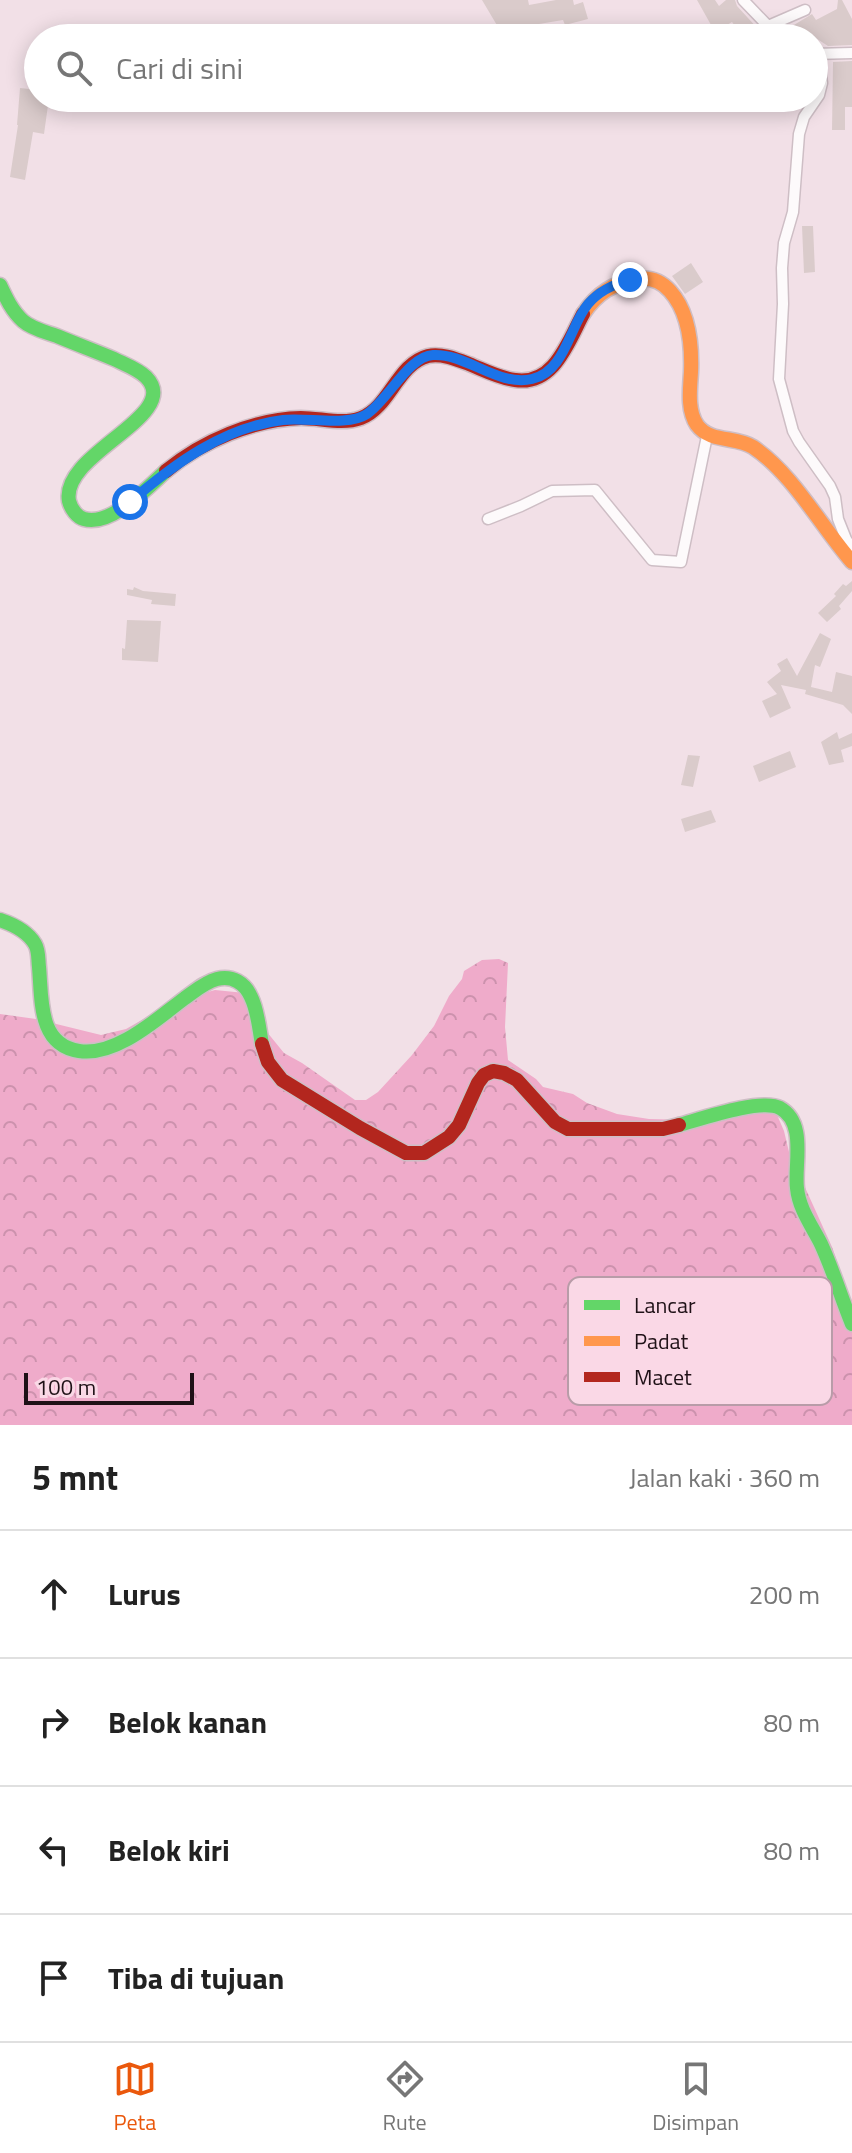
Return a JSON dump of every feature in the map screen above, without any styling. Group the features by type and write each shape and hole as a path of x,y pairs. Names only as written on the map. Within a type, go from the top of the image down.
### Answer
{"street":[{"path":"743,0 766,24"},
{"path":"773,24 805,10"},
{"path":"828,54 852,53"},
{"path":"807,112 799,134 793,212 784,243 779,379 793,431 830,486 838,519 852,549"},
{"path":"0,285 19,319 129,367 148,379 151,386 151,404 147,411 92,456 73,481 69,501 80,518 89,521 112,514 178,462 227,436 282,420 342,421 366,415 421,357 435,354 448,357 514,380 531,380 544,375 563,351 587,304 604,289 643,278 654,279 670,290 681,305 692,363 691,411 699,430 707,436 743,441 766,457 811,508 852,562"},
{"path":"488,519 552,491 595,490 652,560 681,562 707,436"},
{"path":"0,920 9,923 36,946 45,1022 56,1043 79,1052 92,1052 118,1044 209,982 227,978 237,980 249,992 264,1053 282,1080 350,1123 409,1154 430,1151 455,1131 474,1085 481,1077 496,1072 517,1080 555,1122 568,1129 663,1129 757,1105 779,1107 795,1129 799,1199 822,1247 852,1324"}],"green space":[{"path":"499,959 508,963 505,1027 508,1060 543,1087 573,1094 587,1103 617,1114 649,1119 692,1120 715,1113 775,1110 789,1152 843,1279 852,1322 852,1425 0,1425 0,1014 36,1019 101,1035 126,1029 175,1001 215,990 245,993 254,1016 284,1053 355,1100 366,1100 378,1092 412,1055 434,1026 464,971 482,960"}],"building":[{"path":"482,0 528,0 529,5 573,0 574,5 583,2 588,19 569,24 563,20 539,24 496,24"},
{"path":"697,0 715,0 719,6 726,0 735,0 754,24 732,22 710,24"},
{"path":"838,0 842,0 852,19 852,45 828,46 828,24 796,24 812,14 816,20 837,9"},
{"path":"852,61 852,107 845,107 845,130 832,130 833,62"},
{"path":"20,88 24,88 24,112 47,112 44,134 33,132 25,180 10,177"},
{"path":"802,226 813,226 815,272 804,273"},
{"path":"691,263 703,282 685,294 672,276"},
{"path":"852,581 852,591 839,606 841,609 827,622 818,613 836,596 834,594 843,584 846,586"},
{"path":"134,587 143,591 176,594 175,606 151,604 152,600 127,595 127,589 133,590"},
{"path":"127,620 161,621 158,662 122,660"},
{"path":"820,633 831,639 820,667 815,665 811,687 832,692 836,672 852,676 852,714 843,705 805,694 806,690 781,685 791,708 770,718 762,701 777,694 767,682 781,671 777,664 787,658 797,676"},
{"path":"837,732 839,739 852,733 852,746 841,750 844,762 829,765 821,742"},
{"path":"790,751 796,767 759,782 753,766"},
{"path":"688,755 700,756 693,787 681,785"},
{"path":"711,810 716,822 685,832 681,819"}],"traffic: fast":[{"path":"0,285 12,309 27,324 135,369 146,377 153,392 149,406 136,421 99,451 71,483 69,501 75,512 84,519 106,517 128,504 166,471"},
{"path":"0,920 19,929 35,944 45,1019 56,1040 66,1047 93,1051 122,1042 200,987 223,978 237,981 248,992 255,1008 262,1044"},
{"path":"679,1125 731,1110 759,1106 780,1108 788,1115 794,1123 798,1145 797,1188 800,1203 821,1244 852,1324"}],"traffic: slow":[{"path":"583,314 606,290 621,283 647,279 656,280 667,288 676,299 688,329 690,406 697,425 702,431 716,437 753,447 767,458 793,485 852,562"}],"traffic: jam":[{"path":"166,471 212,441 265,422 301,418 331,421 361,418 379,405 409,368 428,356 454,358 509,379 529,380 540,376 558,360 583,314"},
{"path":"262,1044 268,1062 282,1080 406,1153 424,1153 449,1137 459,1125 478,1083 484,1075 493,1071 517,1080 555,1122 568,1129 663,1129 679,1125"}],"route":[{"path":"130,502 178,462 227,436 282,420 342,421 366,415 421,357 435,354 448,357 514,380 531,380 544,375 563,351 587,304 604,289 630,280"}]}
